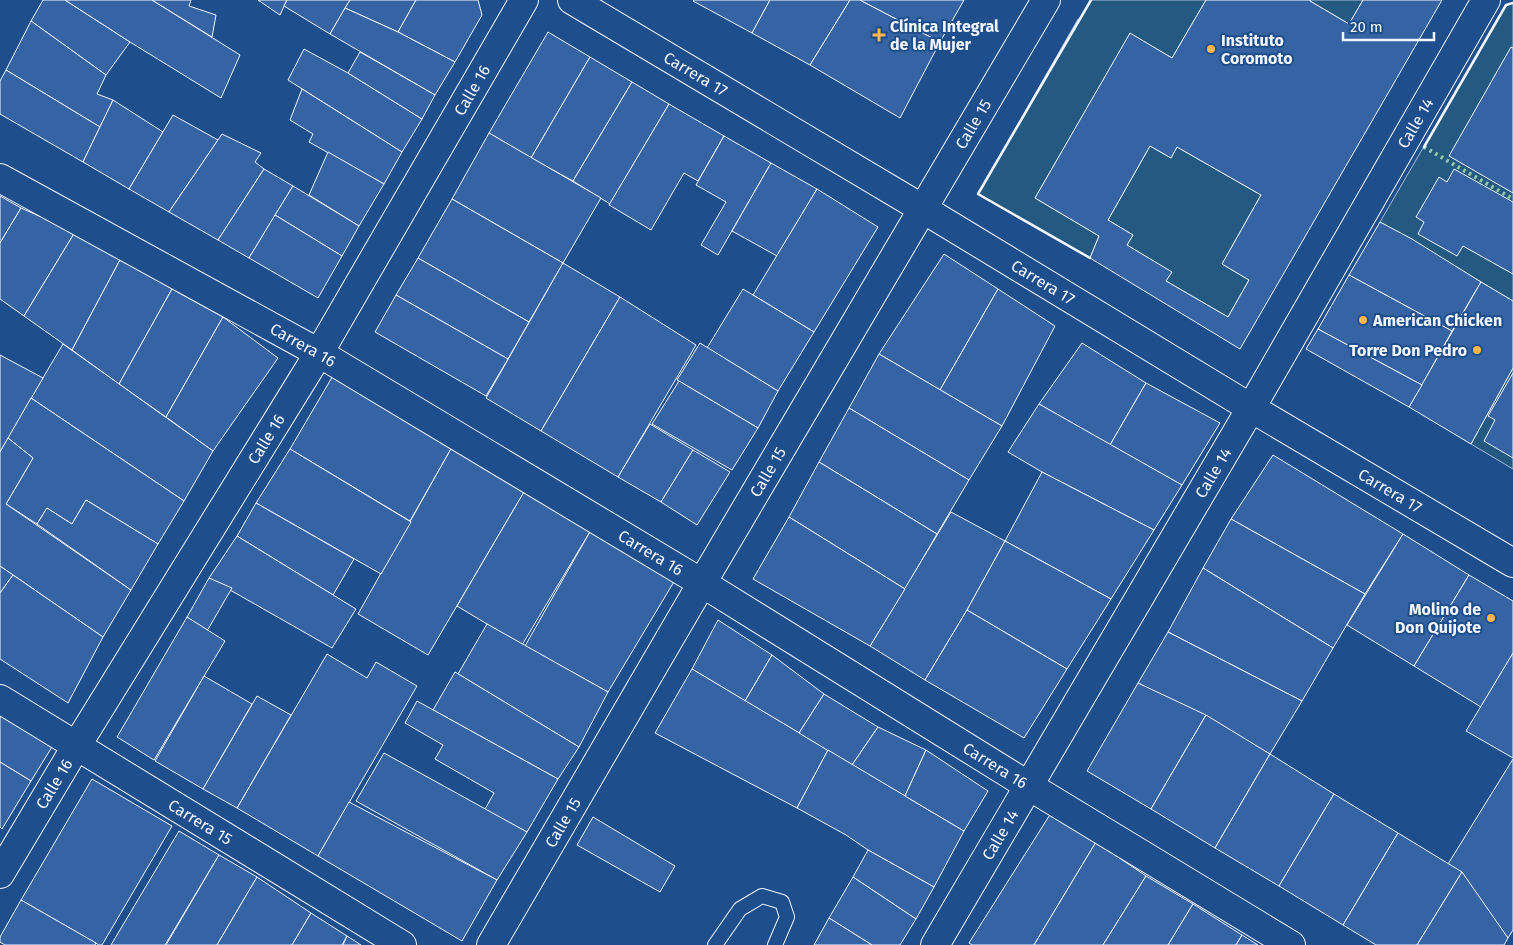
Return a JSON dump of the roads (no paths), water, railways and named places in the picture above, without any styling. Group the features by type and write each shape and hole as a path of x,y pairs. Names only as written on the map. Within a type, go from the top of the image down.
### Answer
{"street":[{"name":"Calle 16","path":"0,874 77,745 319,353 524,0"},
{"name":"Carrera 17","path":"572,0 923,209 1251,408 1513,563"},
{"name":"Calle 15","path":"491,945 1046,0"},
{"name":"Calle 14","path":"935,945 1251,408 1486,0"},
{"name":"Carrera 16","path":"0,178 319,353 702,583 1029,786 1291,945"},
{"name":"Carrera 15","path":"0,699 402,945"}],"lane":[{"path":"715,945 740,909 762,896 782,902 788,917 775,945"}],"place":[{"name":"Clínica Integral de la Mujer","path":"879,35"},
{"name":"Instituto Coromoto","path":"1211,49"},
{"name":"American Chicken","path":"1363,320"},
{"name":"Torre Don Pedro","path":"1477,350"},
{"name":"Molino de Don Quijote","path":"1491,618"}]}
